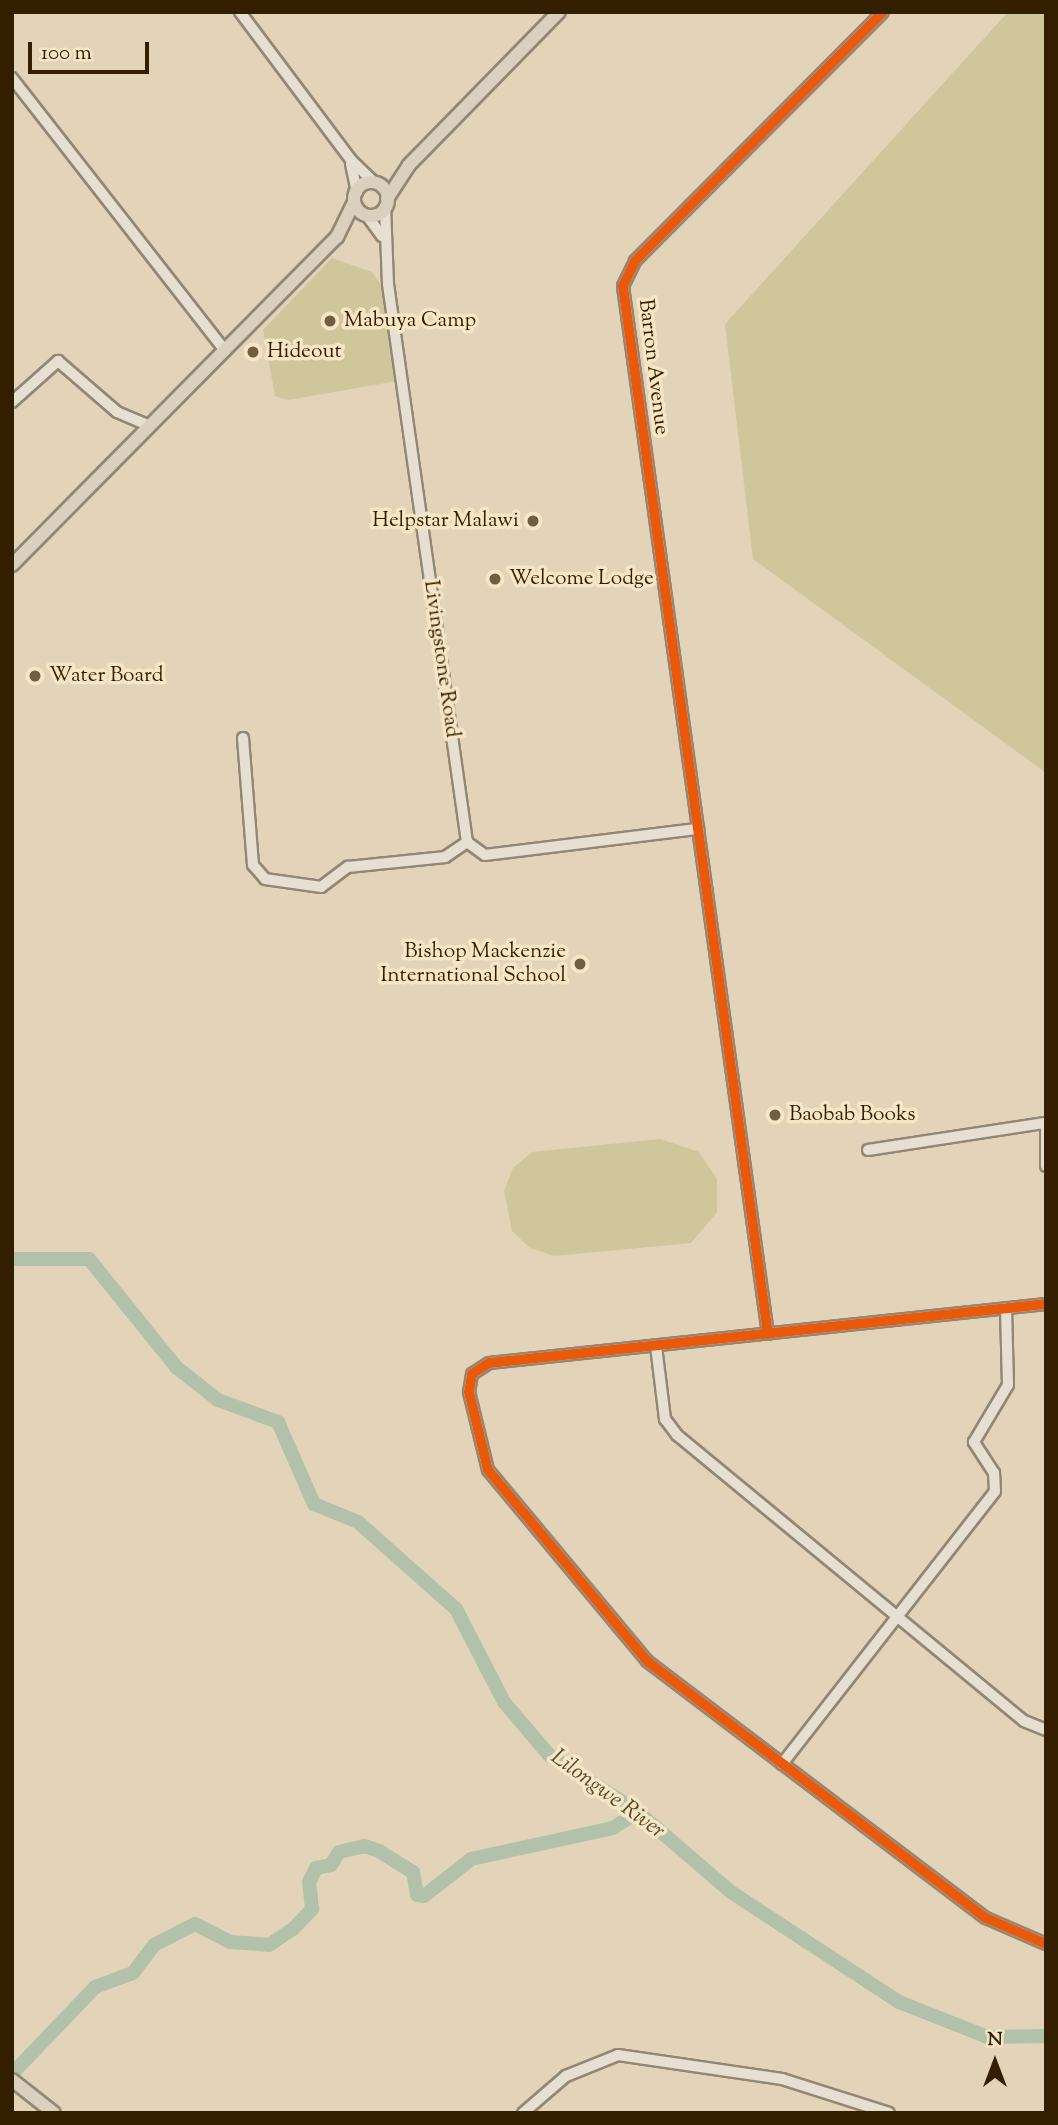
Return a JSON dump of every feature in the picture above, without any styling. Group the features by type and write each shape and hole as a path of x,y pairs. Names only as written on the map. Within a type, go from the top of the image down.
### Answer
{"main road":[{"path":"12,565 337,237 369,217 386,202 409,165 559,12"},
{"path":"337,237 356,197 373,181 409,165"},
{"path":"373,181 384,186 386,202"},
{"path":"356,197 369,217"},
{"path":"15,2082 54,2113"}],"street":[{"path":"240,12 351,160 373,181"},
{"name":"Barron Avenue","path":"698,829 625,277 883,12"},
{"path":"12,78 225,351"},
{"path":"351,160 356,197"},
{"name":"Livingstone Road","path":"386,202 383,240 467,842"},
{"name":"Livingstone Road","path":"369,217 383,240"},
{"path":"12,402 58,361 117,411 150,426"},
{"path":"243,738 253,866 265,879 321,887 348,867 445,857 467,842 485,855 698,829 768,1334"},
{"path":"868,1150 1046,1123 1046,1166"},
{"path":"1046,1304 479,1368 469,1392 480,1453 615,1630 782,1764 986,1917 1046,1944"},
{"path":"782,1764 898,1611 995,1491 994,1473 974,1442 1008,1385 1006,1308"},
{"path":"656,1346 665,1419 677,1435 898,1611 1024,1721 1046,1730"},
{"path":"523,2113 566,2076 618,2055 782,2079 889,2113"}],"shaded area":[{"path":"1008,12 1046,12 1046,773 753,559 725,324"},
{"path":"332,258 372,272 381,285 397,381 288,400 275,396 263,330"},
{"path":"660,1139 699,1152 717,1179 717,1212 691,1243 554,1256 530,1248 512,1231 504,1191 513,1168 532,1152"}],"waterway":[{"name":"Lilongwe River","path":"12,1259 89,1259 176,1367 218,1400 278,1422 314,1504 358,1522 456,1609 504,1702 549,1755 638,1812 731,1892 899,2002 988,2037 1046,2036"},
{"path":"12,2074 95,1987 133,1973 154,1945 195,1924 230,1942 269,1945 293,1929 312,1909 309,1882 316,1868 331,1865 339,1852 364,1846 379,1851 413,1872 417,1895 424,1896 471,1859 613,1828 638,1812"}],"cycle path":[{"path":"768,1334 623,286 635,261 883,12"},
{"path":"1046,1304 489,1363 472,1374 469,1392 488,1470 647,1661 986,1918 1046,1944"}],"place":[{"name":"Mabuya Camp","path":"330,321"},
{"name":"Hideout","path":"253,352"},
{"name":"Helpstar Malawi","path":"533,521"},
{"name":"Welcome Lodge","path":"495,579"},
{"name":"Water Board","path":"35,676"},
{"name":"Bishop Mackenzie International School","path":"580,964"},
{"name":"Baobab Books","path":"775,1115"}]}
